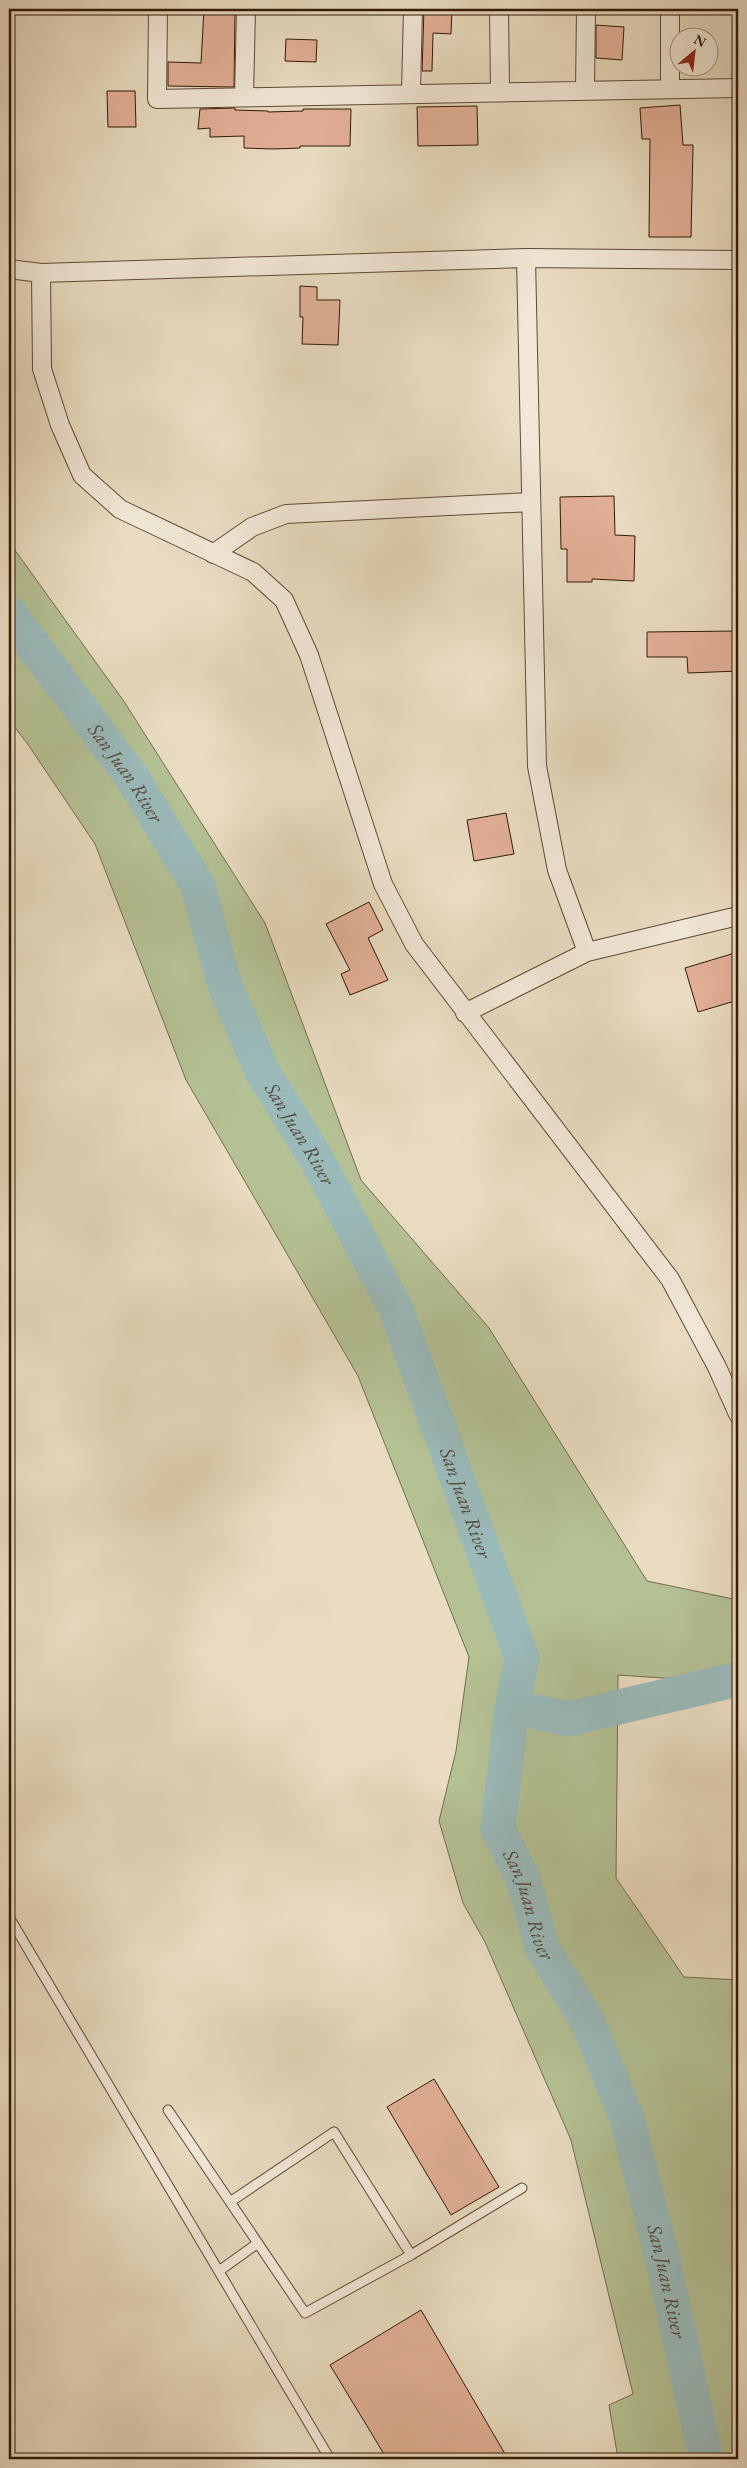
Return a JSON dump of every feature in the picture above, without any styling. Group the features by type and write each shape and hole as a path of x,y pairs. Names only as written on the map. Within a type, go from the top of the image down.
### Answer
{"street":[{"path":"158,9 157,99 500,91 738,88"},
{"path":"244,97 246,9"},
{"path":"411,93 413,9"},
{"path":"499,9 500,91"},
{"path":"585,90 586,9"},
{"path":"670,9 670,89"},
{"path":"9,269 41,273 526,258 738,260"},
{"path":"526,258 537,766 557,870 587,952"},
{"path":"41,273 42,369 60,425 82,475 120,509 252,572 284,600 309,655 383,884 414,944 670,1279 717,1367 738,1414"},
{"path":"213,554 252,527 286,514 531,502"},
{"path":"465,1013 587,952 738,916"}],"lane":[{"path":"9,1917 330,2459"},
{"path":"168,2110 305,2313 411,2255 522,2188"},
{"path":"230,2202 334,2132 411,2255"},
{"path":"218,2271 258,2243"}],"green space":[{"path":"9,542 123,700 265,923 361,1180 489,1328 647,1581 738,1600 738,1683 618,1675 616,1878 684,1977 738,1980 738,2459 618,2459 609,2405 633,2394 571,2140 485,1942 463,1903 439,1821 456,1751 469,1657 358,1376 186,1080 95,844 27,743 9,720"}],"building":[{"path":"204,9 235,9 234,87 168,86 168,62 201,63"},
{"path":"424,9 452,9 451,34 433,33 432,71 422,71"},
{"path":"596,25 624,27 622,60 596,58"},
{"path":"286,39 317,40 316,62 285,61"},
{"path":"107,91 135,91 136,127 108,127"},
{"path":"680,105 683,145 693,145 691,237 649,237 650,139 642,139 640,108"},
{"path":"477,106 478,145 418,146 417,107"},
{"path":"235,108 235,110 268,112 303,111 303,109 351,109 350,146 300,146 300,148 273,149 244,148 244,136 210,137 210,128 198,129 200,109"},
{"path":"300,286 317,287 317,300 340,300 338,345 302,344 303,317 300,317"},
{"path":"614,496 615,535 635,536 634,581 592,579 592,582 567,582 567,549 561,549 560,497"},
{"path":"738,631 738,671 688,673 687,657 647,657 647,632"},
{"path":"506,813 514,854 474,861 467,820"},
{"path":"369,902 383,930 368,938 388,980 350,995 341,974 350,970 326,924"},
{"path":"738,952 738,1000 698,1012 685,968"},
{"path":"434,2079 499,2187 451,2215 387,2107"},
{"path":"421,2310 508,2459 387,2459 330,2365"}],"waterway":[{"name":"San Juan River","path":"9,613 133,779 198,886 224,983 262,1071 318,1162 396,1309 522,1658 512,1707 498,1830 523,1878 542,1947 588,2022 627,2118 662,2256 706,2459"},
{"path":"512,1707 568,1719 738,1679"}]}
